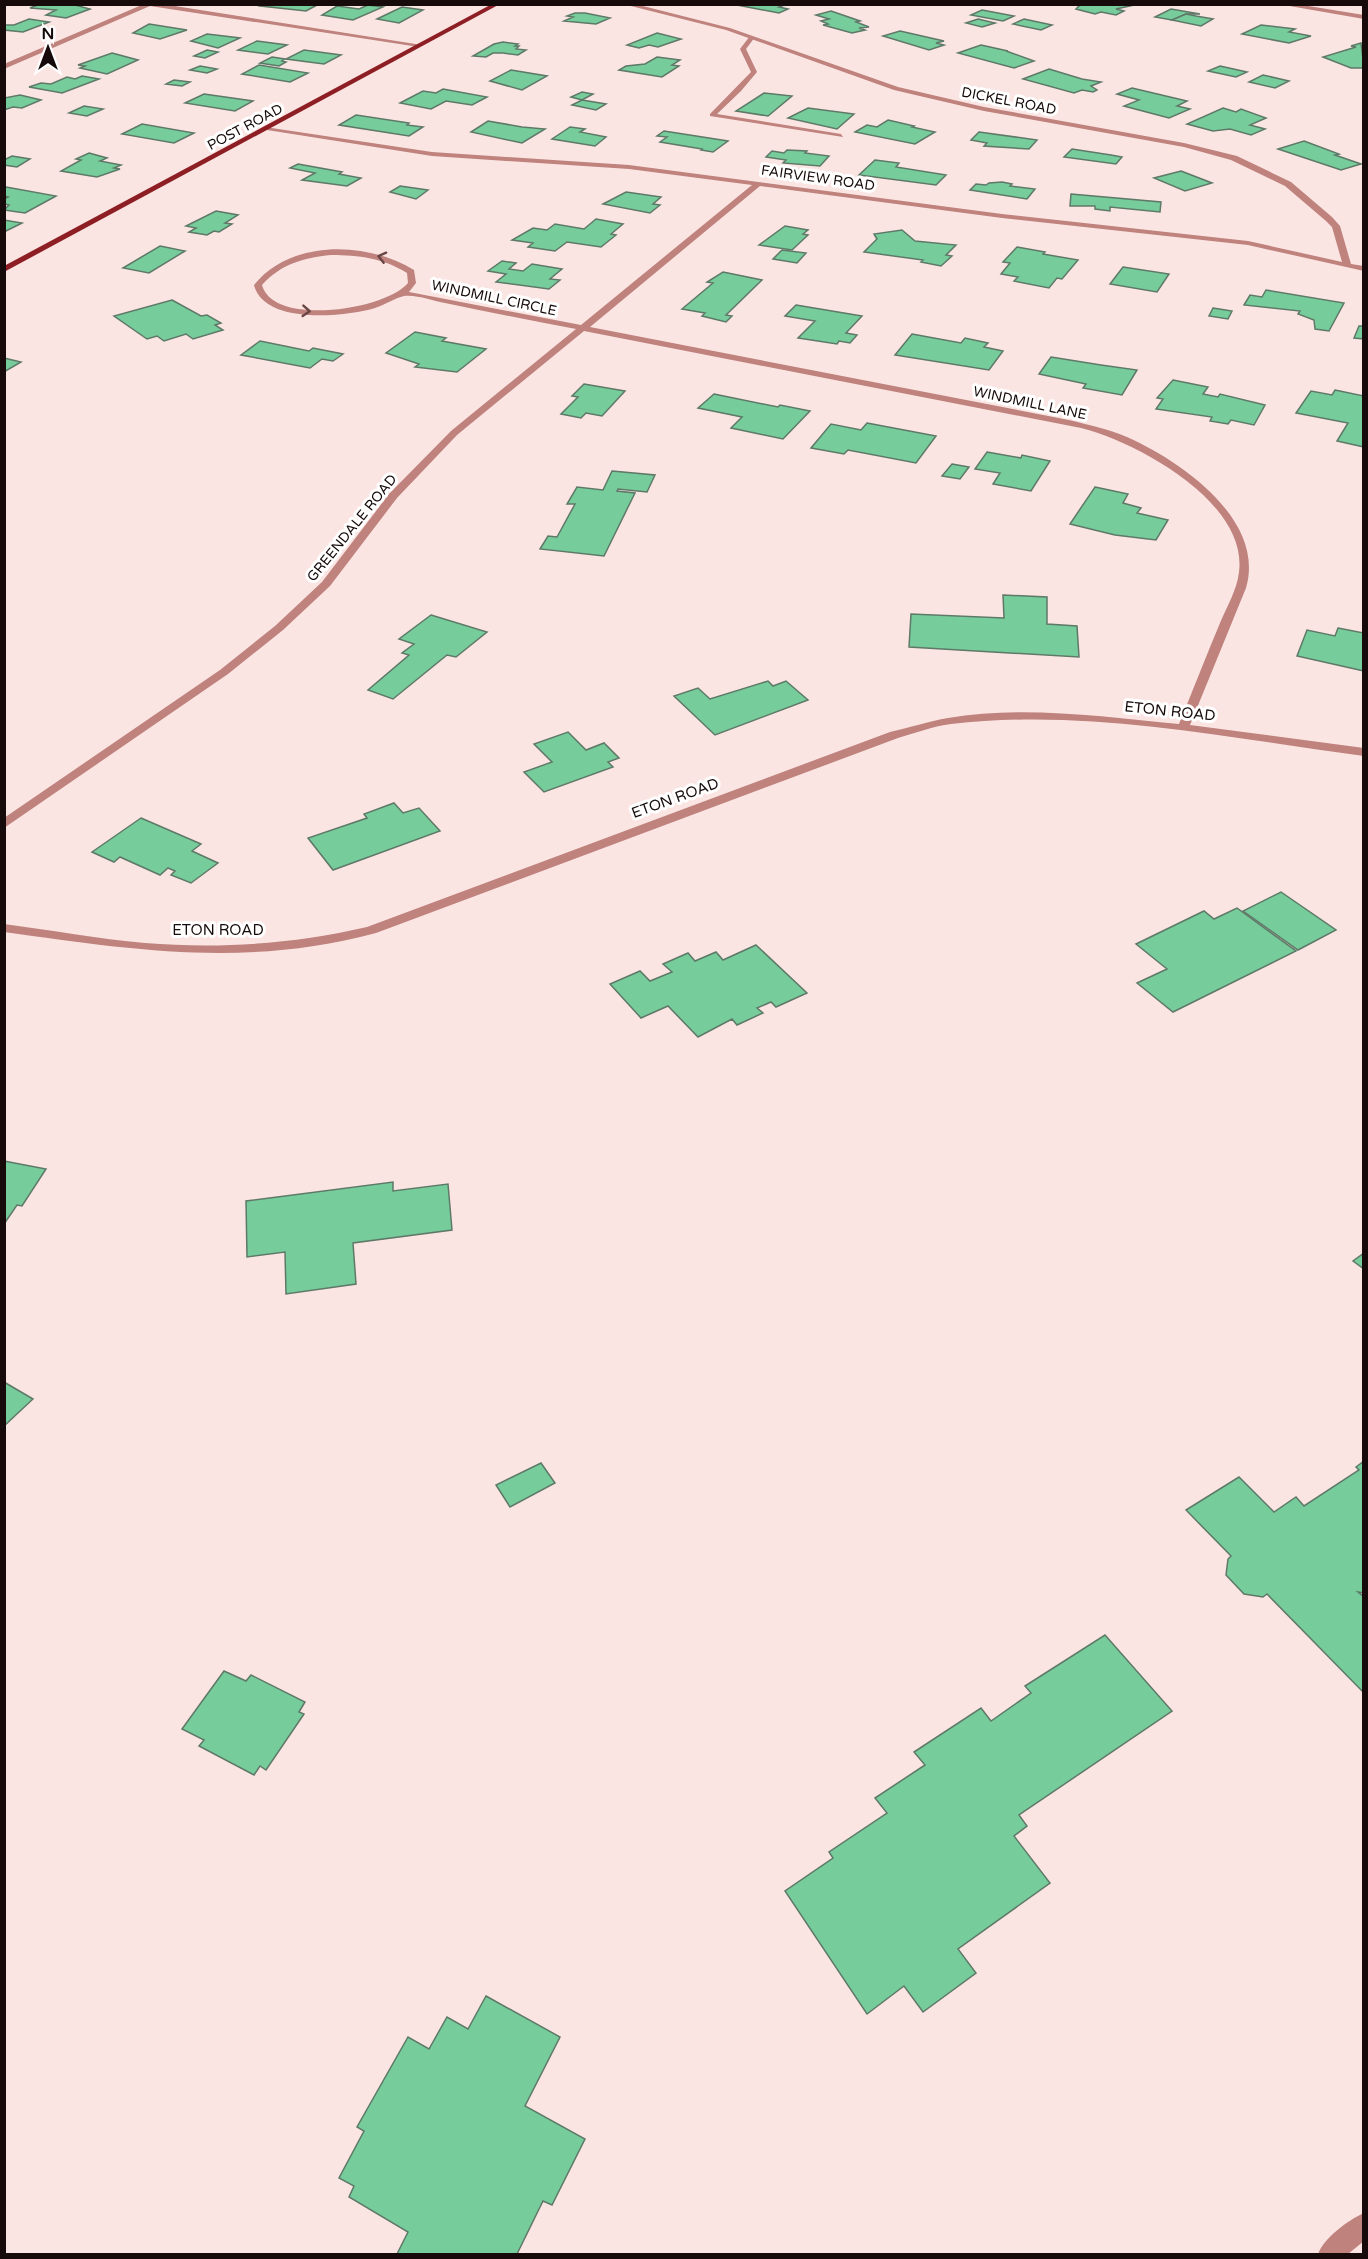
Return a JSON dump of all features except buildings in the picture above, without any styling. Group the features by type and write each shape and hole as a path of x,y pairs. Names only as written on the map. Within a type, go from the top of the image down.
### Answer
{"main road":[{"name":"POST ROAD","path":"4,270 497,4"}],"street":[{"name":"DICKEL ROAD","path":"626,4 696,20 752,37 824,65 896,89 984,109 1184,145 1244,162 1288,184 1329,219 1336,226 1347,265"},
{"path":"1281,4 1306,5 1364,17"},
{"path":"4,67 149,5 419,45"},
{"path":"752,37 743,49 754,72 739,90 712,115 841,136"},
{"name":"FAIRVIEW ROAD","path":"267,128 432,154 619,166 1002,216 1248,243 1364,269"},
{"name":"GREENDALE ROAD","path":"4,824 224,672 279,628 326,584 393,496 454,433 579,328 760,183"},
{"name":"WINDMILL CIRCLE","path":"404,293 412,284 411,272 401,263 364,253 323,254 293,260 264,274 258,285 260,293 278,306 319,312 357,310 379,305 404,293 579,328"},
{"name":"WINDMILL LANE","path":"579,328 1036,416 1100,431 1124,439 1187,476 1207,493 1230,521 1240,543 1245,566 1238,593 1183,728"},
{"name":"ETON ROAD","path":"4,928 145,947 292,946 337,939 371,930 894,735 949,721 1025,716 1086,718 1183,728 1364,752"},
{"path":"1330,2254 1364,2224"}]}
